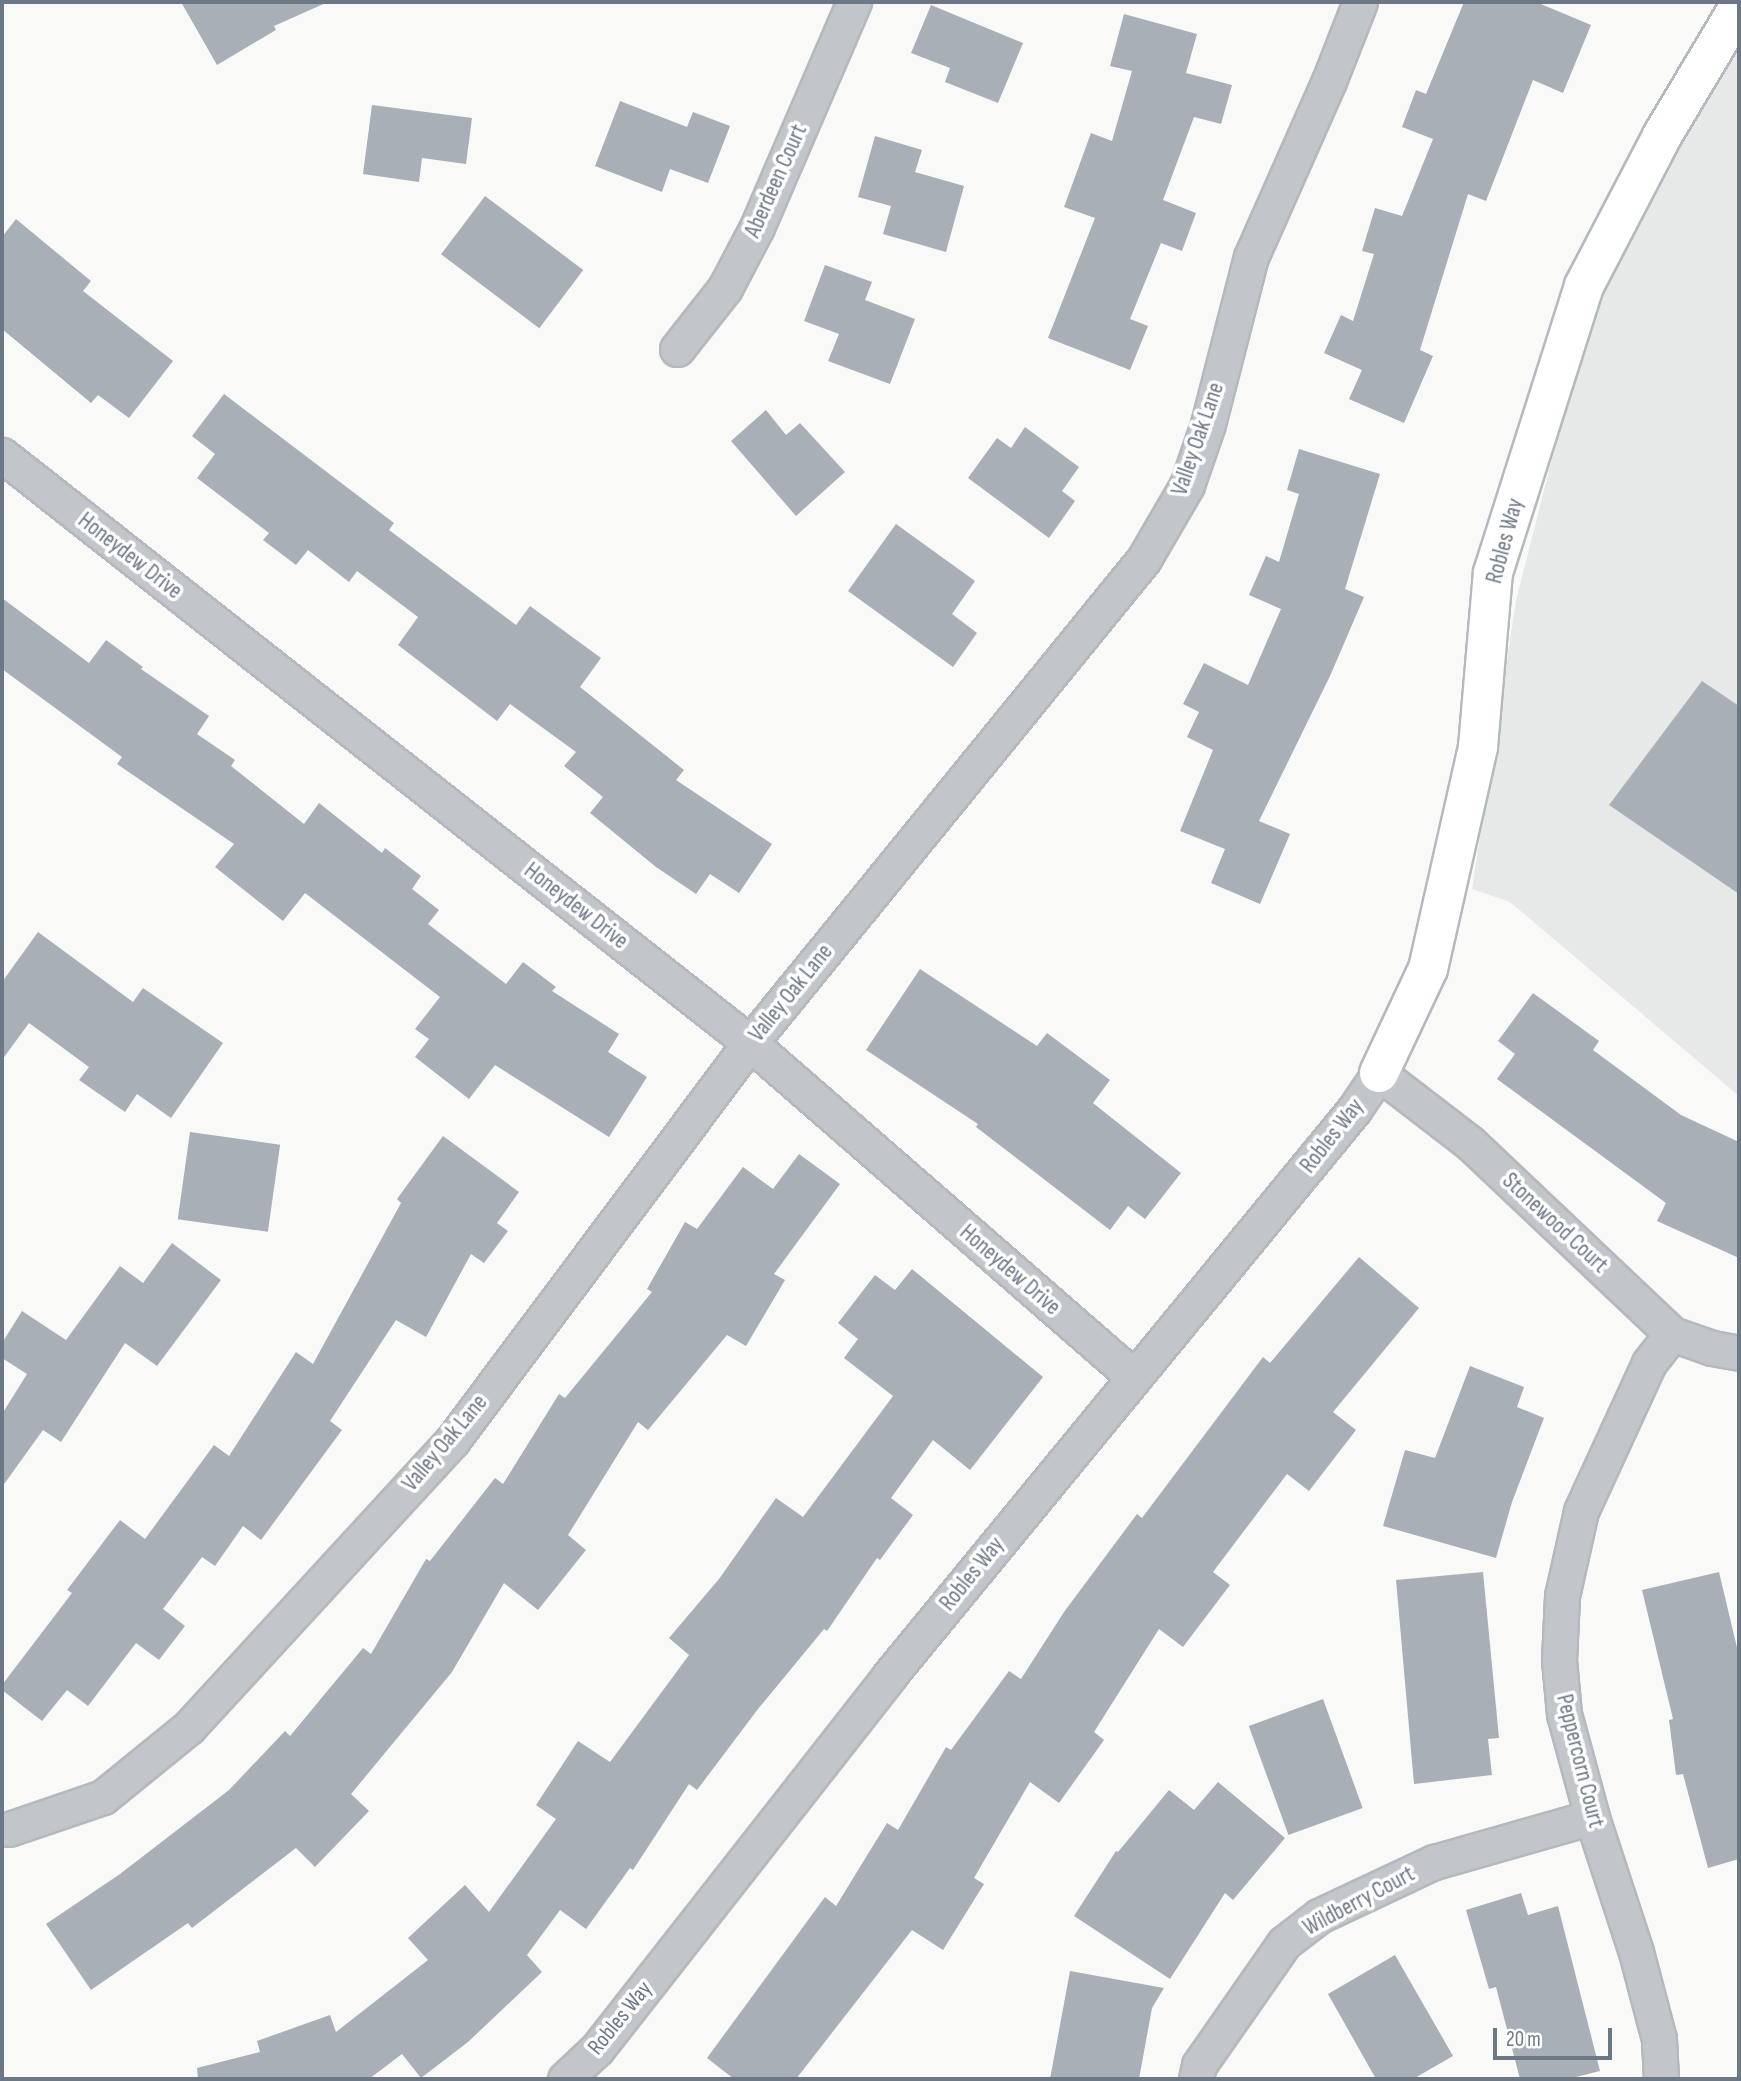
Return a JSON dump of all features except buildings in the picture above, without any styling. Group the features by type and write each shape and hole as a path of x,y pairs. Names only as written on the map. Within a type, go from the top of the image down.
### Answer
{"street":[{"name":"Aberdeen Court","path":"677,349 725,288 757,227 854,2"},
{"name":"Valley Oak Lane","path":"9,1829 103,1797 189,1727 452,1440 751,1043 1144,559 1187,485 1208,424 1251,257 1329,81 1360,2"},
{"name":"Robles Way","path":"565,2079 597,2049 888,1676 1337,1132 1379,1073 1428,969 1434,947 1478,747 1493,573 1584,286 1662,136 1739,8"},
{"name":"Honeydew Drive","path":"2,455 751,1043 1134,1377"},
{"name":"Stonewood Court","path":"1379,1073 1470,1143 1672,1334 1712,1348 1739,1353"},
{"name":"Peppercorn Court","path":"1661,2079 1659,2039 1564,1714 1559,1660 1562,1596 1581,1511 1649,1363 1672,1334"},
{"name":"Wildberry Court","path":"1196,2079 1199,2065 1284,1943 1320,1916 1434,1862 1592,1817"}],"shaded area":[{"path":"1739,42 1739,1096 1510,902 1472,889 1516,601 1596,285"}]}
